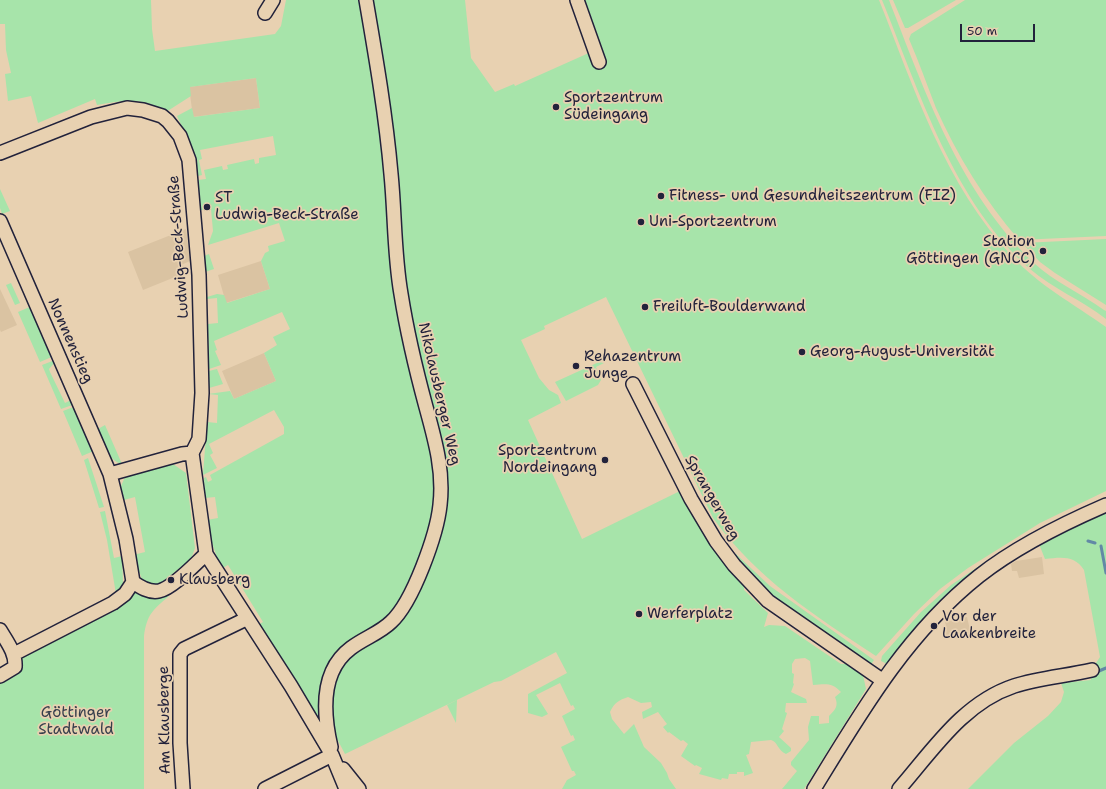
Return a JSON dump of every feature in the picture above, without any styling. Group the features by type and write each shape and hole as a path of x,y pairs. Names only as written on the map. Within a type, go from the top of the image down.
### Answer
{"street":[{"path":"265,13 273,0"},
{"name":"Nikolausberger Weg","path":"332,755 328,733 325,699 327,684 332,670 348,650 387,626 402,609 416,581 435,532 441,492 441,474 438,453 412,351 401,296 396,260 390,164 366,0"},
{"path":"577,0 599,62"},
{"name":"Ludwig-Beck-Straße","path":"0,154 91,117 128,108 143,110 162,116 171,124 180,136 189,160 199,275 202,393 199,439 192,453 206,554"},
{"name":"Nonnenstieg","path":"0,221 110,474 126,539 133,582"},
{"name":"Sprangerweg","path":"633,384 691,499 716,541 734,565 768,601 882,680"},
{"path":"110,474 126,468 182,454 192,453"},
{"path":"814,789 882,680 934,618 980,575 1039,536 1106,505"},
{"path":"14,654 113,603 125,594 133,582 146,590 159,591 168,587 206,554 246,619 291,686 332,755 358,789"},
{"name":"Am Klausberge","path":"183,789 180,743 180,654 184,649 246,619"},
{"path":"0,630 14,654 15,667 0,676"},
{"path":"899,789 958,720 977,704 1026,682 1092,670"},
{"path":"332,755 346,789"},
{"path":"265,789 332,755"}],"shaded area":[{"path":"256,78 260,108 193,117 189,87"},
{"path":"186,229 190,261 181,265 185,273 143,290 128,252"},
{"path":"261,261 270,289 226,303 218,275"},
{"path":"0,289 17,325 1,332 0,330"},
{"path":"264,353 276,381 234,399 222,371"},
{"path":"1042,557 1044,574 1019,578 1017,571 1012,571 1011,564 1016,561"},
{"path":"967,617 971,634 944,639 942,627 946,626 945,622"}],"green space":[{"path":"0,0 151,0 152,29 155,51 275,34 281,26 286,0 465,0 471,58 495,92 514,84 515,86 591,52 603,50 585,0 879,0 905,67 934,134 950,167 988,228 1012,256 1033,276 1106,327 1106,491 1040,523 968,568 940,589 914,614 876,656 809,611 767,577 730,540 713,518 606,297 544,326 545,329 521,340 539,378 549,390 558,395 561,403 528,420 582,539 680,491 720,556 744,585 744,590 768,613 764,627 769,625 785,626 841,664 848,664 863,675 866,689 804,789 782,789 797,771 791,765 791,762 809,740 808,727 811,716 819,716 819,724 829,723 829,716 835,710 835,697 841,692 831,685 813,685 810,661 805,658 795,659 792,664 794,684 791,692 806,699 807,703 786,703 785,712 787,713 782,729 784,731 779,737 791,748 791,751 786,754 783,753 771,740 751,742 749,754 746,755 753,773 744,776 744,772 737,772 737,774 729,774 728,779 722,778 721,780 699,774 702,768 696,765 695,766 681,756 688,744 683,740 681,741 669,732 668,733 663,727 667,724 658,712 643,719 642,712 652,707 651,702 641,703 628,697 619,701 613,706 610,712 612,719 624,734 634,724 644,747 661,763 676,789 562,789 567,780 576,775 574,771 572,771 561,747 575,740 573,735 571,736 562,716 575,709 573,705 571,706 560,683 536,695 548,714 542,717 528,713 528,694 567,673 556,652 501,681 494,682 345,754 335,735 316,715 256,626 263,622 228,565 221,569 211,540 207,520 218,518 215,497 205,498 204,478 206,477 208,482 212,480 210,475 284,434 284,427 274,410 209,444 213,453 210,455 217,468 203,475 207,422 217,423 218,395 208,394 230,391 234,399 276,381 264,353 277,345 273,337 290,329 282,312 214,341 217,350 215,351 221,365 209,369 208,324 218,323 217,298 207,299 207,297 217,294 224,295 227,303 270,289 261,261 265,253 269,251 268,246 285,241 279,223 208,245 213,231 211,209 201,210 198,180 206,179 204,170 222,166 223,170 228,169 227,165 254,159 255,164 259,163 259,158 276,155 273,136 200,150 202,159 199,160 202,175 198,176 193,150 177,116 192,108 194,117 260,108 256,78 190,87 191,96 166,112 150,104 133,101 97,105 95,99 38,123 31,96 8,101 5,74 11,73 6,50 5,24 0,24"},
{"path":"882,0 889,0 916,70 947,140 985,205 1008,235 1034,263 1059,282 1106,311 1106,319 1097,312 1048,283 1030,269 1003,242 980,212 941,144"},
{"path":"893,0 956,0 908,28 905,28"},
{"path":"965,0 1106,0 1106,236 1019,240 995,210 973,177 944,126 909,39 911,34"},
{"path":"0,189 10,211 2,214 0,208"},
{"path":"1106,239 1106,305 1040,262 1022,243"},
{"path":"209,254 214,269 205,272 204,256"},
{"path":"11,283 20,303 15,305 6,285"},
{"path":"32,306 54,356 40,362 18,312"},
{"path":"55,360 56,361 49,369 50,372 65,403 73,399 75,404 61,409 42,365"},
{"path":"599,362 604,363 596,367 601,380 598,385 566,401 555,382"},
{"path":"217,369 223,384 209,388 209,371"},
{"path":"76,406 96,450 82,456 63,411"},
{"path":"105,425 122,464 117,462 109,455 104,444 98,429"},
{"path":"88,458 104,507 99,508 84,460"},
{"path":"173,464 186,473 195,548 191,559 156,587 143,582 133,555 145,552 135,497 124,500 121,486 125,477"},
{"path":"105,511 114,558 122,556 123,583 116,594 107,540 100,512"},
{"path":"1106,511 1106,789 968,789 1014,743 1048,716 1061,702 1064,692 1061,683 1091,680 1089,665 1096,663 1100,657 1084,570 1072,559 1045,559 1039,544"},
{"path":"1021,539 1001,553 916,629 887,664 881,661 882,656 921,612 951,585"},
{"path":"736,554 770,586 874,660 870,666 785,606 770,593 734,556"},
{"name":"Göttinger Stadtwald","path":"133,590 154,596 169,596 149,617 144,636 144,789 0,789 0,680 22,657 121,604"},
{"path":"457,700 456,723 447,705"}],"waterway":[{"path":"1088,541 1095,543"},
{"path":"1101,546 1106,573"},
{"path":"1099,671 1106,668"}],"place":[{"name":"Sportzentrum Südeingang","path":"556,107"},
{"name":"Fitness- und Gesundheitszentrum (FIZ)","path":"661,196"},
{"name":"ST Ludwig-Beck-Straße","path":"207,207"},
{"name":"Uni-Sportzentrum","path":"641,222"},
{"name":"Station Göttingen (GNCC)","path":"1043,251"},
{"name":"Freiluft-Boulderwand","path":"645,307"},
{"name":"Georg-August-Universität","path":"802,352"},
{"name":"Rehazentrum Junge","path":"576,366"},
{"name":"Sportzentrum Nordeingang","path":"605,460"},
{"name":"Klausberg","path":"171,580"},
{"name":"Werferplatz","path":"639,614"},
{"name":"Vor der Laakenbreite","path":"934,626"}]}
